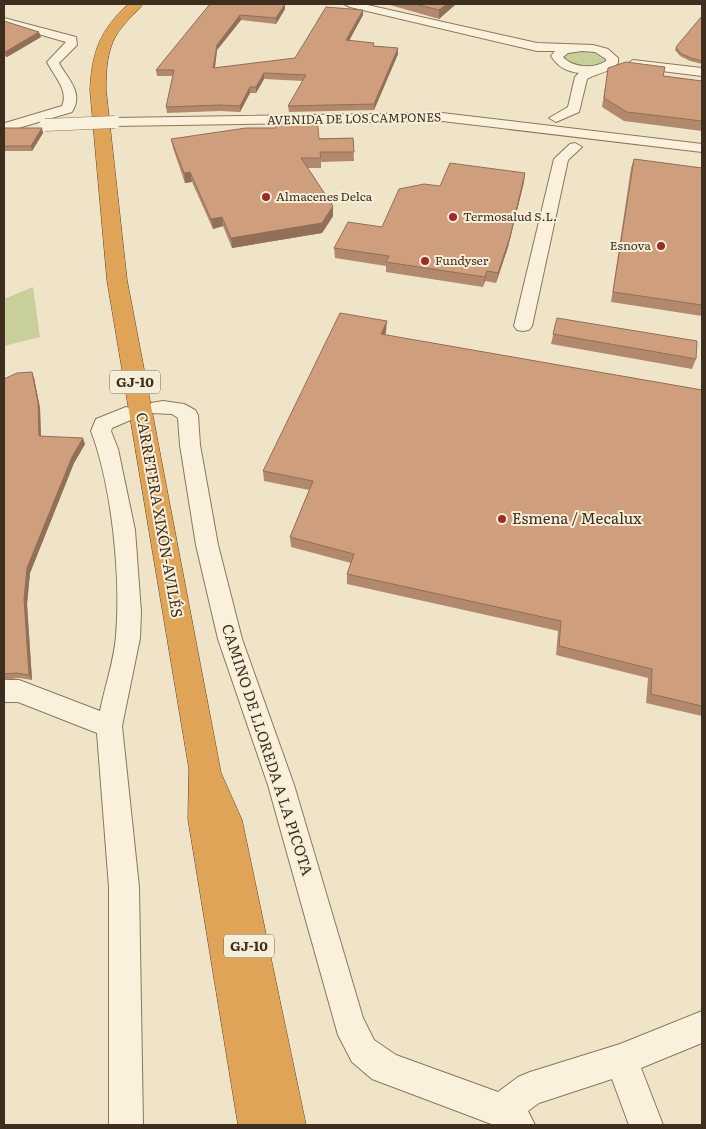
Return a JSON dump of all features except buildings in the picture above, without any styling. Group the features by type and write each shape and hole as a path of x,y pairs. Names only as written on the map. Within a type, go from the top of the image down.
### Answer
{"highway":[{"name":"CARRETERA XIXÓN-AVILÉS","path":"136,4 117,21 106,39 99,64 98,90 117,280 205,769"},
{"name":"GJ-10","path":"205,769 205,819 259,1125"},
{"name":"GJ-10","path":"205,769 225,820 285,1125"}],"street":[{"path":"350,4 537,47 598,50 611,62"},
{"path":"4,21 72,40 71,45 53,62 71,90 70,104 67,109 7,126"},
{"path":"537,47 557,56 561,63 577,73 593,70 611,62 702,72"},
{"path":"557,56 564,50 571,48"},
{"path":"577,73 574,109 586,122"},
{"path":"556,118 567,118 594,125 600,135 593,143 575,147 553,144 540,136 538,127 542,123 574,109"},
{"name":"AVENIDA DE LOS CAMPONES","path":"7,126 114,122 442,117 702,148"},
{"path":"553,144 562,159"},
{"path":"524,326 562,159 575,147"},
{"name":"CAMINO DE LLOREDA A LA PICOTA","path":"158,408 171,406 180,408 188,415 190,444 206,536 230,639 281,785 349,1024 363,1051 384,1067 510,1118"},
{"path":"126,414 103,424 101,430 108,449 124,530 129,612 128,638 109,726 124,887 126,1125"},
{"path":"4,691 19,691 109,726"},
{"path":"510,1118 530,1089 620,1060 702,1026"},
{"path":"620,1060 633,1086 646,1125"}],"green space":[{"path":"578,50 598,52 607,61 595,66 584,67 574,64 563,57 567,52"},
{"path":"33,287 40,337 4,346 4,299"}],"place":[{"name":"Almacenes Delca","path":"266,197"},
{"name":"Termosalud S.L.","path":"453,217"},
{"name":"Esnova","path":"661,246"},
{"name":"Fundyser","path":"425,261"},
{"name":"Esmena / Mecalux","path":"502,519"}]}
